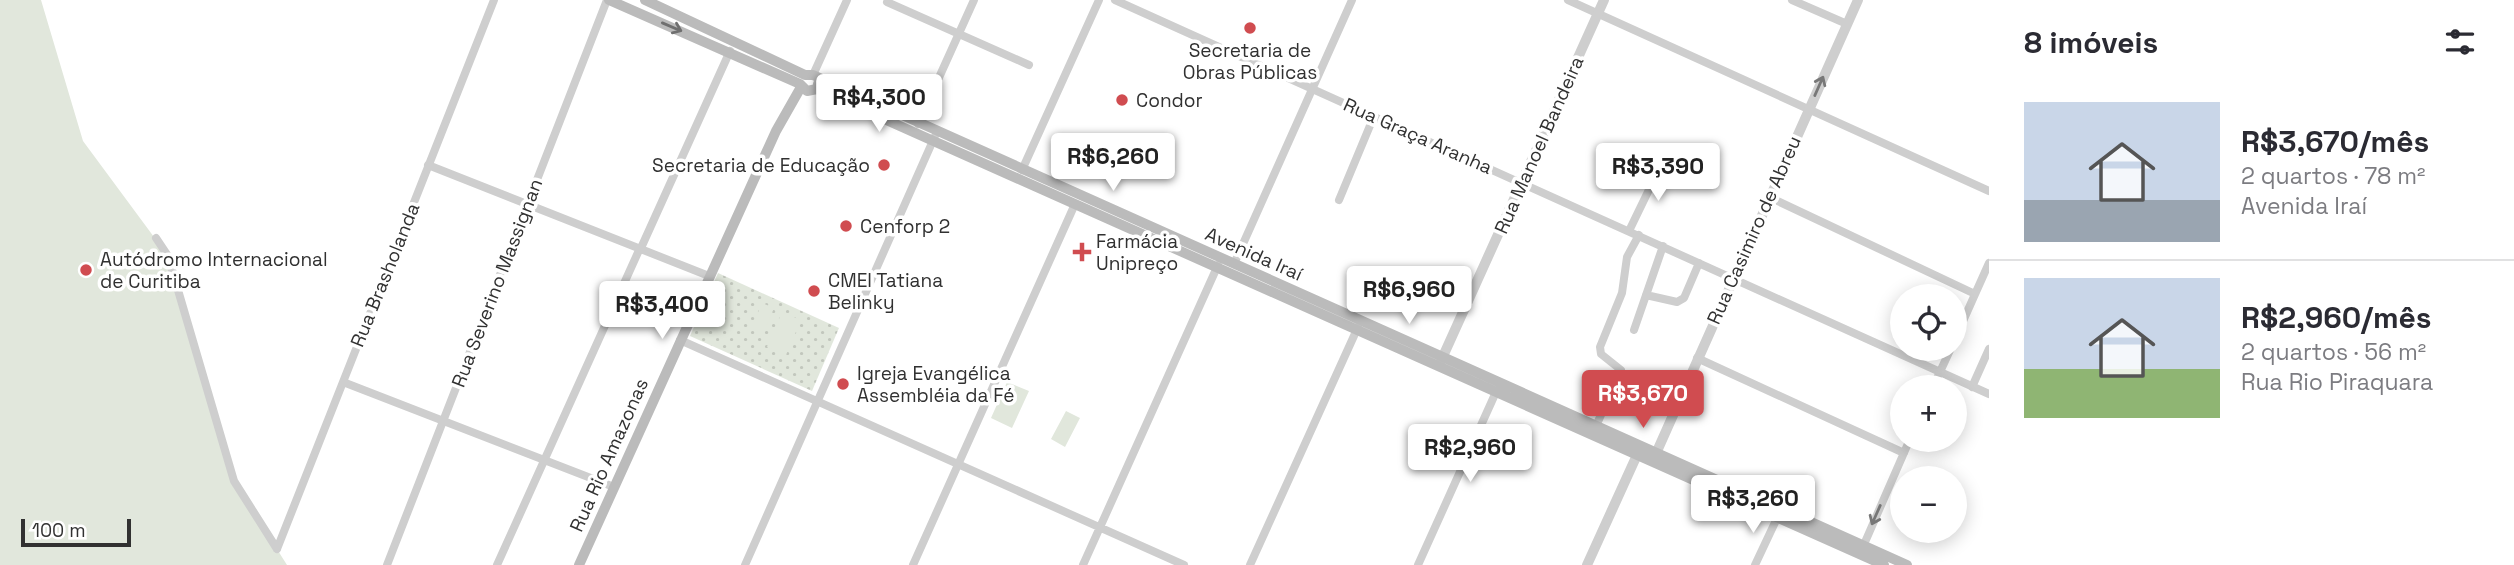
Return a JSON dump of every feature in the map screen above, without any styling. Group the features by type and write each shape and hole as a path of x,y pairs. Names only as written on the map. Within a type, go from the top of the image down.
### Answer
{"main road":[{"name":"Avenida Iraí","path":"608,0 781,75 918,124 935,136 1075,204 1094,207"},
{"name":"Avenida Iraí","path":"645,0 809,83 1022,170 1094,207 1359,326 1596,426 1654,457 1862,550 1907,565"},
{"path":"776,131 789,88 781,75"},
{"name":"Rua Rio Amazonas","path":"579,565 776,131 809,83"},
{"name":"Avenida Iraí","path":"1219,263 1234,264 1339,317"},
{"name":"Avenida Iraí","path":"1463,372 1496,392 1637,455 1654,457"},
{"name":"Avenida Iraí","path":"1862,550 1884,565"}],"street":[{"name":"Rua Brasholanda","path":"156,238 169,256 234,481 276,549 494,0"},
{"name":"Rua Severino Massignan","path":"387,565 608,0"},
{"path":"809,83 847,0"},
{"path":"918,124 974,0"},
{"path":"1022,170 1099,0"},
{"name":"Rua Graça Aranha","path":"1115,0 1629,231 1676,249 1699,263 1989,394"},
{"path":"1234,264 1353,0"},
{"path":"1568,0 1989,191"},
{"name":"Rua Manoel Bandeira","path":"1441,362 1604,0"},
{"path":"1792,0 1847,24"},
{"name":"Rua Casimiro de Abreu","path":"1654,457 1858,0"},
{"path":"887,2 1029,65"},
{"path":"497,565 730,51"},
{"path":"1339,200 1374,116"},
{"path":"745,565 935,136"},
{"path":"1629,231 1658,169 1664,162 1674,159"},
{"path":"428,165 709,276"},
{"path":"1769,197 1975,294"},
{"path":"913,565 1075,204"},
{"path":"1596,426 1621,370 1601,354 1600,347 1622,293 1628,257 1639,235"},
{"path":"1634,330 1663,246"},
{"path":"1083,565 1219,263"},
{"path":"1646,295 1677,302 1684,298 1699,263"},
{"path":"1967,312 1989,263"},
{"path":"1250,565 1359,326"},
{"path":"680,340 1184,565"},
{"path":"1972,387 1989,349"},
{"path":"1697,358 1904,453 1862,550"},
{"path":"1939,375 1945,361"},
{"path":"343,382 614,487"},
{"path":"1418,565 1496,392"},
{"path":"1587,565 1637,455"},
{"path":"1755,565 1779,513"}],"shaded area":[{"name":"Autódromo Internacional de Curitiba","path":"0,0 41,0 83,141 168,256 234,481 287,565 0,565"},
{"path":"718,273 839,328 812,391 690,336"},
{"path":"762,303 774,308 763,334 751,329"},
{"path":"782,312 801,320 786,355 767,347"},
{"path":"1007,382 1029,391 1012,428 991,418"},
{"path":"1066,411 1080,418 1065,447 1051,439"}],"place":[{"name":"Secretaria de Obras Públicas","path":"1250,28"},
{"name":"Condor","path":"1122,100"},
{"name":"Secretaria de Educação","path":"884,165"},
{"name":"Cenforp 2","path":"846,226"},
{"name":"Farmácia Unipreço","path":"1082,252"},
{"name":"Autódromo Internacional de Curitiba","path":"86,270"},
{"name":"CMEI Tatiana Belinky","path":"814,291"},
{"name":"Igreja Evangélica Assembléia da Fé","path":"843,384"}]}
